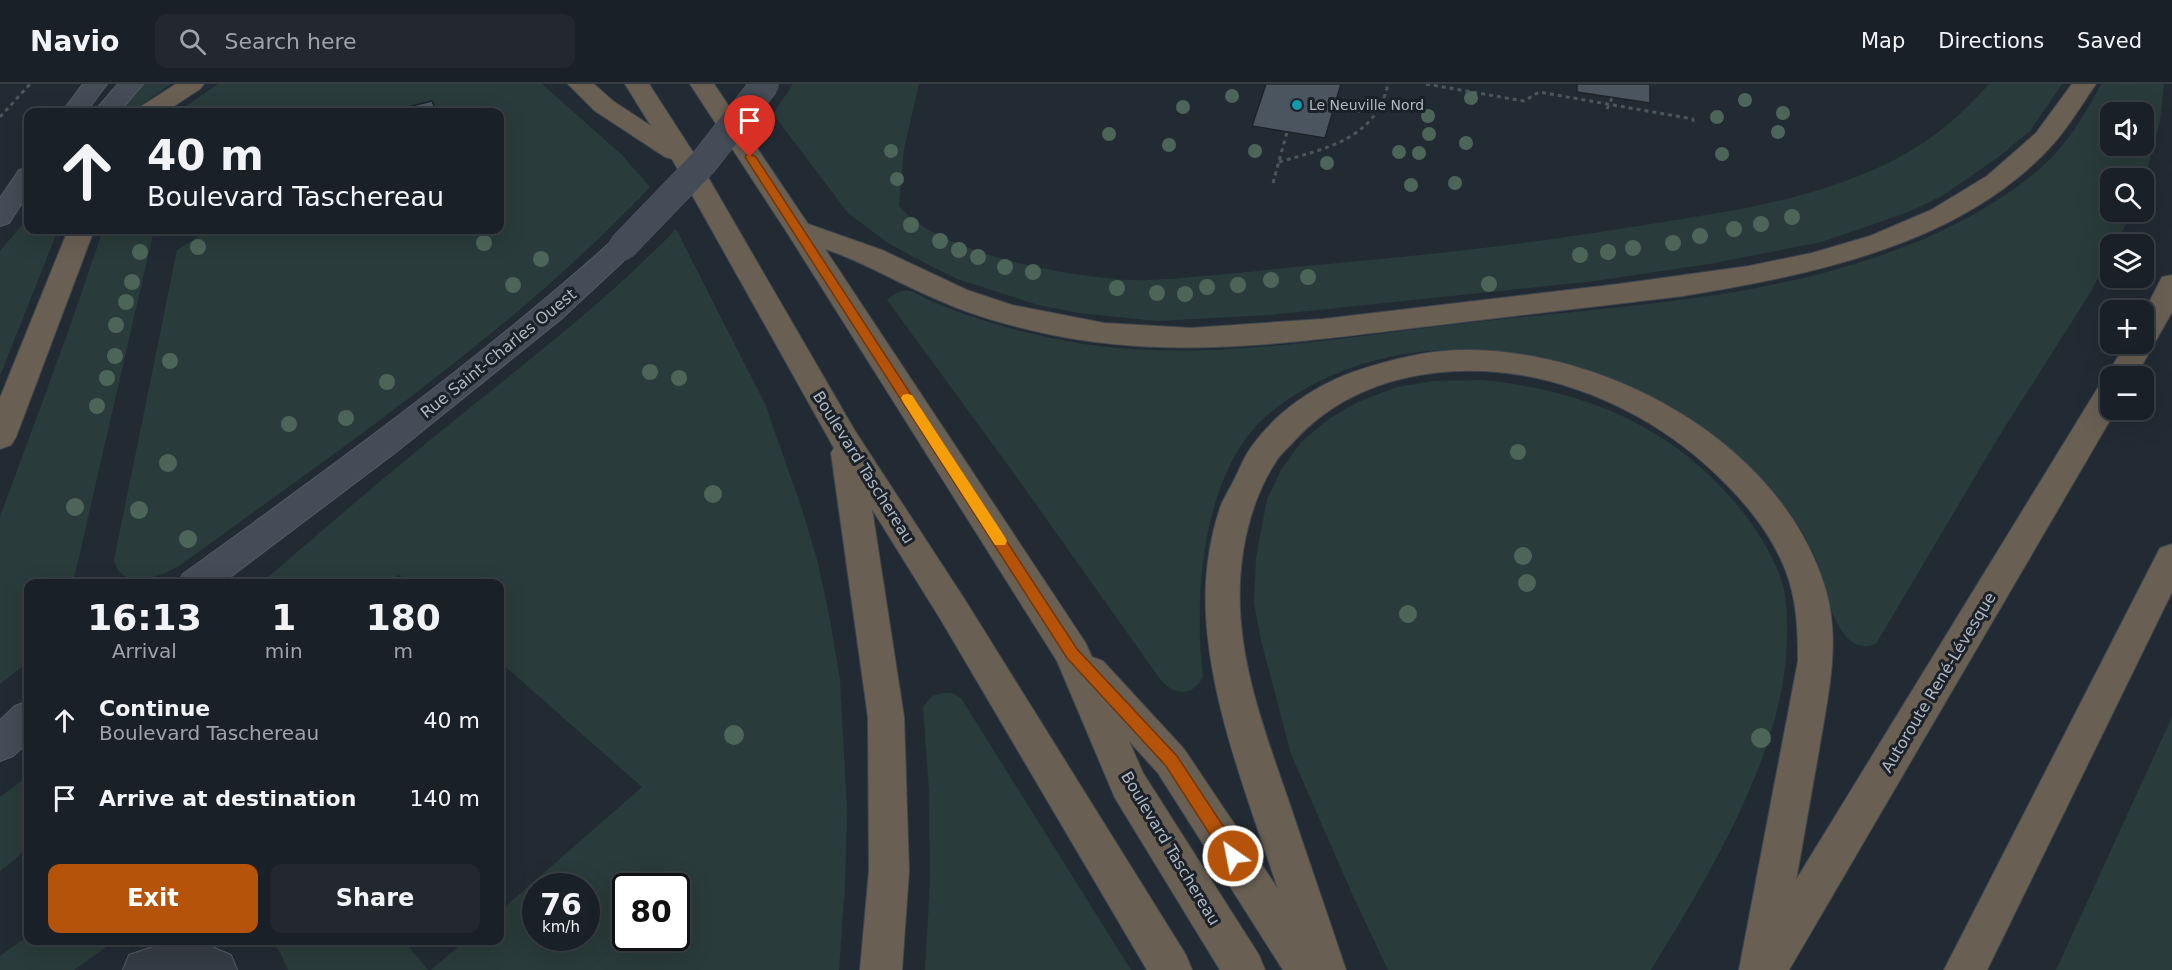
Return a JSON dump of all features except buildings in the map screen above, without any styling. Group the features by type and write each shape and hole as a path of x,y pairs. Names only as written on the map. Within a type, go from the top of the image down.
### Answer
{"highway":[{"path":"155,108 192,84"},
{"path":"580,84 604,106 685,160"},
{"name":"Boulevard Taschereau","path":"637,84 685,160 844,440 953,610 1171,970"},
{"name":"Boulevard Taschereau","path":"702,84 1072,653 1130,784 1244,970"},
{"path":"799,230 884,261 953,296 1041,322 1106,333 1152,337 1221,337 1303,330 1692,285 1764,273 1850,251 1902,233 1933,219 1977,195 2002,178 2045,138 2069,109 2084,84"},
{"path":"0,437 79,234"},
{"path":"2154,319 2172,284"},
{"path":"1325,970 1252,748 1228,656 1223,626 1223,581 1233,515 1240,494 1260,457 1282,429 1306,407 1349,383 1390,369 1416,364 1469,361 1513,364 1575,378 1624,397 1671,422 1716,454 1735,472 1769,511 1794,551 1810,596 1816,641 1816,661 1760,970"},
{"name":"Autoroute René-Lévesque","path":"1766,970 2100,411"},
{"path":"844,440 886,717 889,871 881,970"},
{"path":"1965,970 2172,558"},
{"path":"1072,653 1171,761 1307,970"}],"street":[{"path":"77,108 95,84"},
{"path":"109,108 130,84"},
{"name":"Rue Saint-Charles Ouest","path":"202,579 385,444 543,318 622,248 703,163 765,84"},
{"path":"0,217 24,182"},
{"path":"0,223 24,198"},
{"path":"0,716 24,700"},
{"path":"0,744 24,722"},
{"path":"144,970 175,962 190,962 216,970"}],"path":[{"path":"0,117 30,84"},
{"path":"1279,162 1320,150 1364,128 1381,108 1388,84"},
{"path":"1426,84 1524,100 1539,92 1693,119 1693,124"},
{"path":"1539,92 1541,84"},
{"path":"1606,109 1612,98"},
{"path":"1273,183 1287,132"}],"shaded area":[{"path":"142,84 171,84 137,108 121,108"},
{"path":"218,84 542,84 622,155 650,187 541,292 363,433 179,566 152,577 133,578 124,576 118,570 114,560 177,250 203,234 504,234 504,108 434,108 431,101 403,108 183,108"},
{"path":"793,84 919,84 904,149 899,206 918,223 973,250 1007,260 1074,274 1141,280 1416,256 1612,230 1751,207 1824,188 1889,162 1942,129 1989,84 2062,84 2030,131 2000,156 1942,196 1908,212 1822,242 1709,264 1595,281 1269,315 1157,321 1078,313 1038,305 957,279 888,243 848,213 773,114"},
{"path":"2101,84 2164,84 2160,121 2154,144 2154,102 2100,102 2100,156 2151,156 2148,168 2100,168 2100,222 2127,222 2121,234 2100,234 2100,274 2087,298 1998,438 1876,644 1872,645 1855,644 1839,627 1827,598 1815,557 1801,530 1782,504 1740,458 1699,426 1632,389 1589,372 1545,359 1500,352 1454,350 1409,353 1365,363 1322,380 1284,402 1251,432 1234,457 1221,485 1211,517 1201,583 1200,647 1203,677 1199,684 1188,691 1176,691 1160,679 887,300 900,292 910,291 970,316 1058,339 1126,349 1190,350 1312,342 1667,302 1732,292 1795,280 1858,263 1918,241 1976,213 2033,175 2058,151 2084,114"},
{"path":"24,223 24,234 56,234 0,376 0,251"},
{"path":"676,229 765,404 802,509 818,563 840,680 847,810 839,970 431,970 460,945 504,945 504,908 522,892 522,951 600,951 600,873 544,873 642,787 504,666 504,579 404,579 399,575 393,579 266,579 403,462 585,314"},
{"path":"102,234 153,234 74,579 24,579 24,665 0,684 0,517"},
{"path":"1483,380 1545,390 1575,398 1604,408 1660,436 1709,475 1741,510 1768,550 1783,585 1787,626 1784,676 1774,720 1760,765 1720,852 1651,970 1388,970 1291,754 1261,640 1254,603 1256,558 1267,499 1281,470 1301,442 1330,418 1360,401 1397,387 1434,381"},
{"path":"952,693 961,698 1131,970 925,970 930,883 929,790 923,707 932,696"},
{"path":"2172,717 2172,970 2056,970"},
{"path":"24,779 24,850 0,871 0,797"},
{"path":"24,939 24,945 109,945 74,970 0,970 0,956"},
{"path":"274,945 407,945 428,970 288,970"}],"slow traffic":[{"path":"907,398 1000,541"}],"place":[{"name":"Le Neuville Nord","path":"1297,105"}],"route":[{"path":"750,157 1072,653 1171,761 1233,856"}]}
